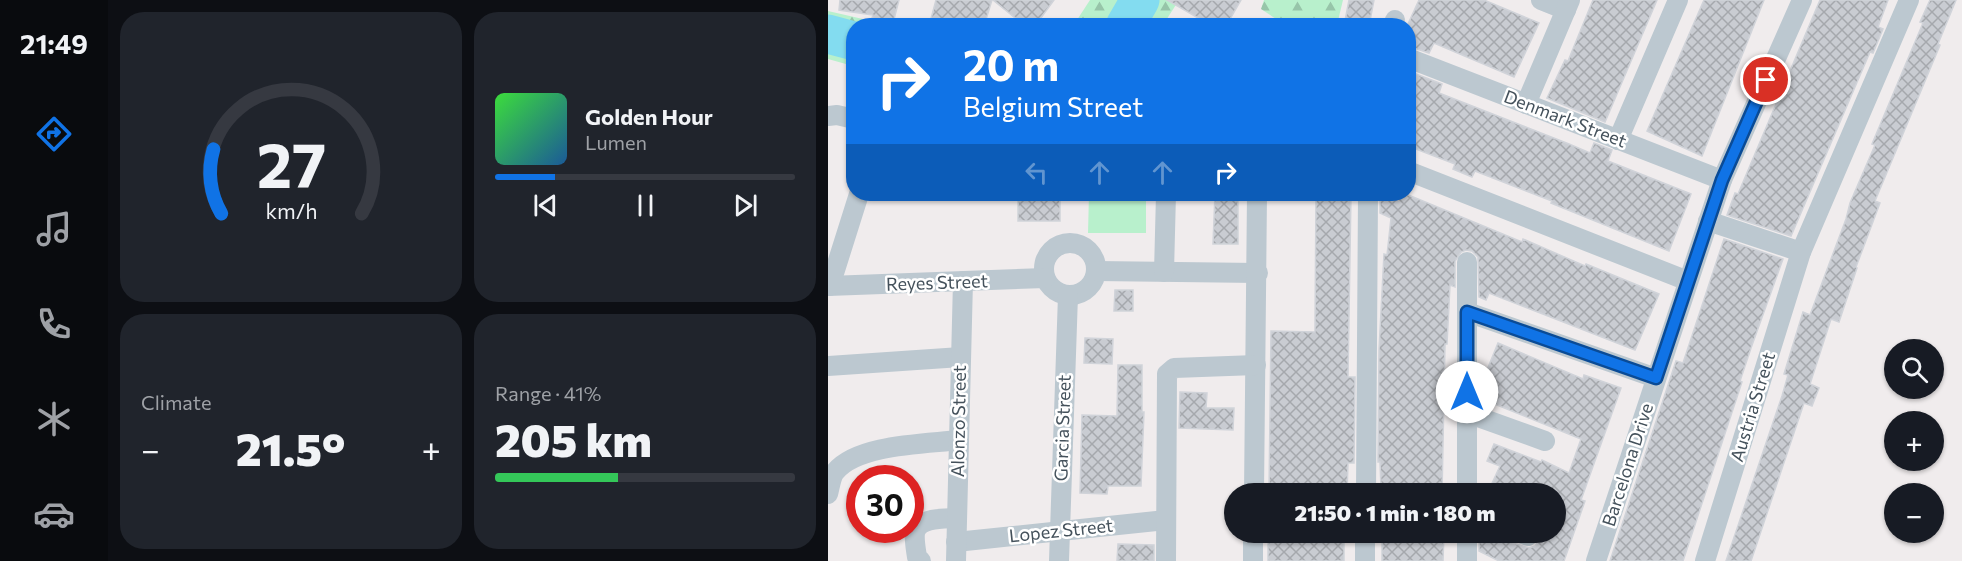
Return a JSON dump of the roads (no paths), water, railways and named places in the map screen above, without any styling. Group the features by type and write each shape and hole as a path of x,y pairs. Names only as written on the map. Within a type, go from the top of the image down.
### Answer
{"street":[{"path":"1526,104 1568,5 1541,0"},
{"path":"1618,140 1678,0"},
{"name":"Barcelona Drive","path":"1596,561 1722,180 1802,0"},
{"name":"Austria Street","path":"1705,561 1801,252 1909,0"},
{"name":"Denmark Street","path":"1416,61 1722,180"},
{"path":"828,116 846,117"},
{"path":"1416,174 1688,281"},
{"path":"829,286 857,201"},
{"path":"1164,272 1166,201"},
{"path":"1254,483 1257,201"},
{"path":"1366,483 1368,201"},
{"path":"1708,221 1801,252"},
{"path":"1071,243 1081,245 1090,251 1095,260 1096,271 1094,279 1084,291 1068,295 1054,290 1045,278 1044,268 1046,258 1052,250 1061,244 1071,243"},
{"path":"1467,262 1467,483"},
{"path":"1096,271 1258,273"},
{"name":"Reyes Street","path":"829,286 1045,278"},
{"name":"Alonzo Street","path":"956,551 963,282"},
{"name":"Garcia Street","path":"1059,561 1068,295"},
{"path":"1467,312 1656,378"},
{"path":"828,366 961,357"},
{"path":"1166,561 1167,374 1174,368 1256,365"},
{"path":"1467,412 1545,441"},
{"path":"828,494 834,473 852,458 873,450 959,440"},
{"path":"921,561 917,558 915,533 919,526 924,522 957,518"},
{"name":"Lopez Street","path":"956,551 1059,531 1166,520"},
{"path":"1253,543 1253,561"},
{"path":"1365,543 1365,561"},
{"path":"1467,543 1467,561"}],"waterway":[{"path":"1130,18 1140,0"},
{"path":"828,34 846,39"}]}
